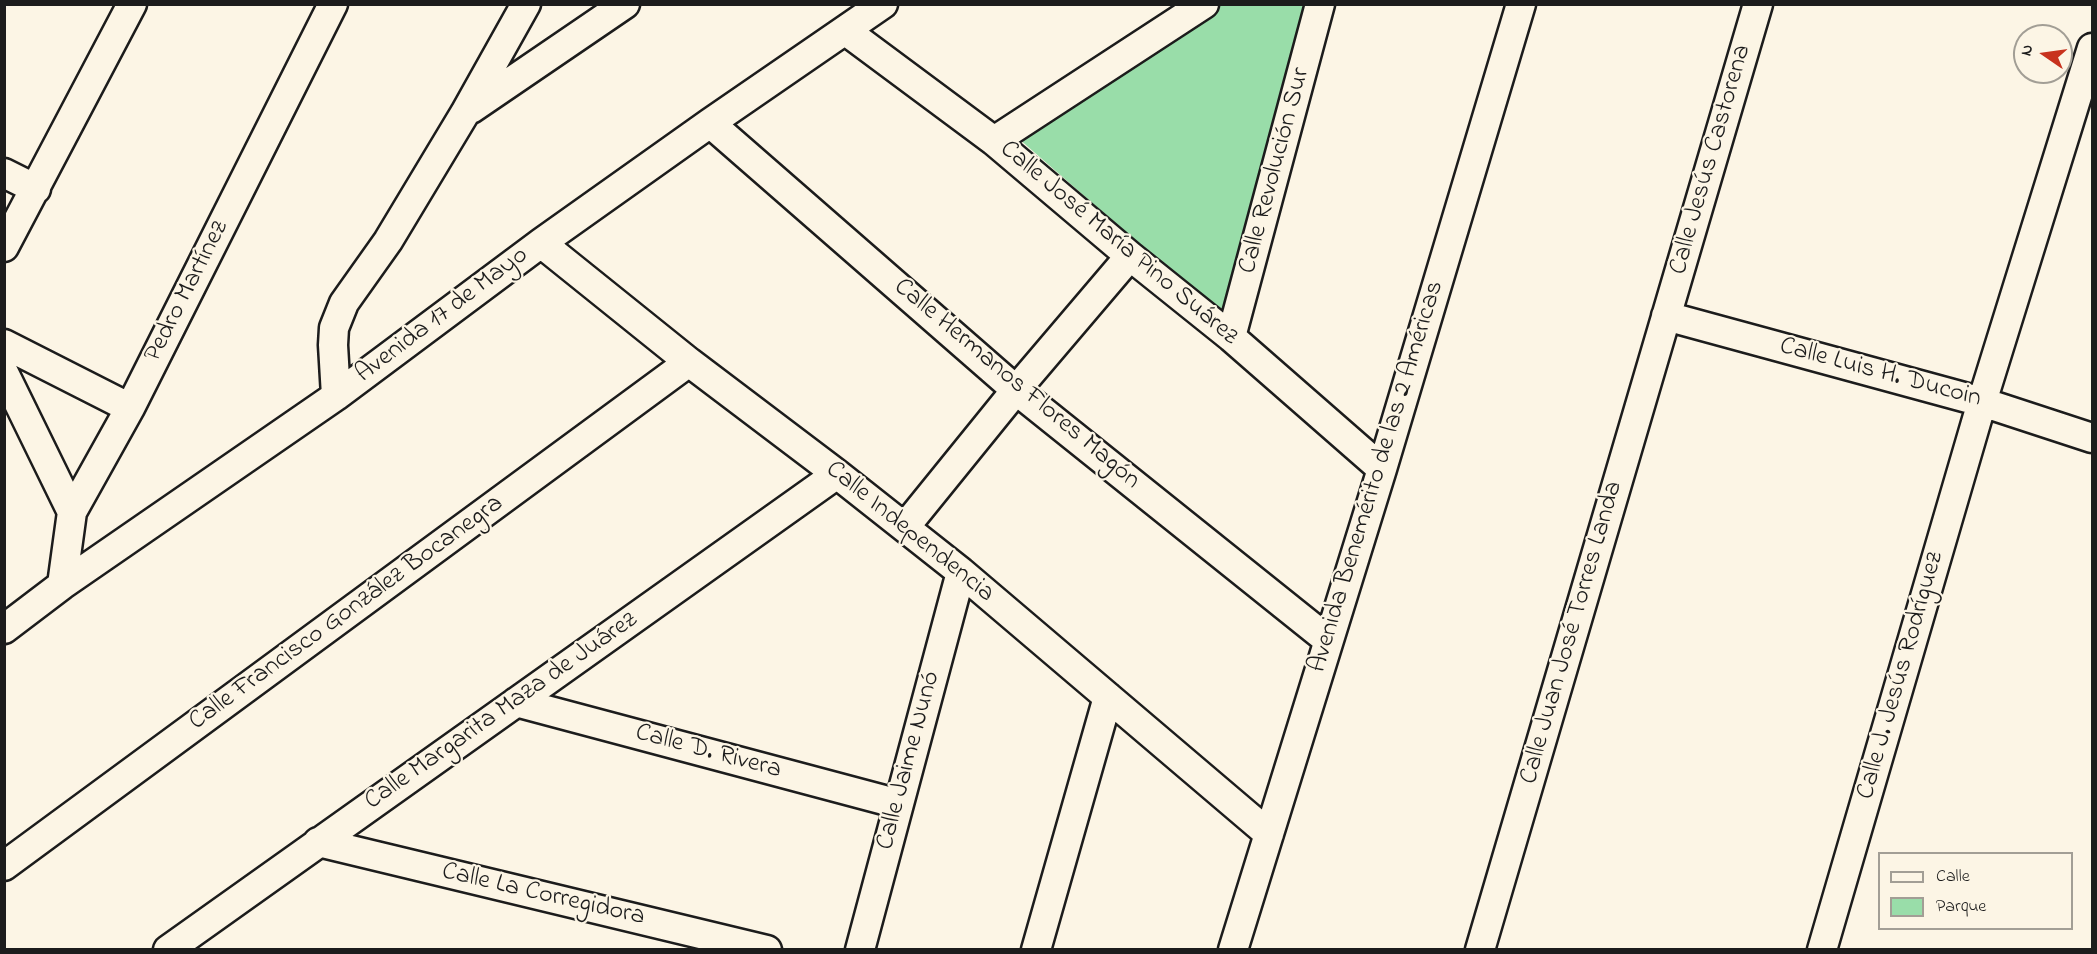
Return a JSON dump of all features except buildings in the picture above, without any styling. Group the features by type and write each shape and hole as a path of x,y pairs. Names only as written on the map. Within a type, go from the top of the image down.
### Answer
{"street":[{"path":"4,246 132,4"},
{"name":"Pedro Martínez","path":"62,585 72,512 130,408 333,4"},
{"path":"336,396 334,328 344,303 388,241 465,113 526,4"},
{"path":"465,113 625,4"},
{"name":"Avenida 17 de Mayo","path":"4,629 62,585 336,396 541,243 883,4"},
{"path":"994,141 1204,4"},
{"name":"Calle Revolución Sur","path":"1231,337 1320,4"},
{"name":"Avenida Benemérito de las 2 Américas","path":"1233,950 1382,469 1521,4"},
{"name":"Calle Jesús Castorena","path":"1666,316 1758,4"},
{"name":"Calle José María Pino Suárez","path":"846,31 994,141 1231,337 1382,469"},
{"name":"Calle J. Jesús Rodríguez","path":"1822,950 1982,402 2092,48"},
{"name":"Calle Hermanos Flores Magón","path":"710,123 1016,390 1328,640"},
{"path":"4,173 36,189"},
{"name":"Calle Independencia","path":"541,243 689,362 961,572 1269,834"},
{"path":"905,528 1016,390 1131,256"},
{"name":"Calle Luis H. Ducoin","path":"1666,316 1982,402 2092,438"},
{"name":"Calle Juan José Torres Landa","path":"1480,950 1666,316"},
{"path":"4,344 130,408"},
{"name":"Calle Francisco González Bocanegra","path":"4,866 689,362"},
{"path":"4,373 72,512"},
{"name":"Calle Margarita Maza de Juárez","path":"168,950 837,474"},
{"name":"Calle Jaime Nunó","path":"860,950 961,572"},
{"path":"1036,950 1108,697"},
{"name":"Calle D. Rivera","path":"516,702 899,804"},
{"name":"Calle La Corregidora","path":"318,842 767,950"}],"green space":[{"path":"1220,5 1306,5 1226,320 1018,138"}]}
